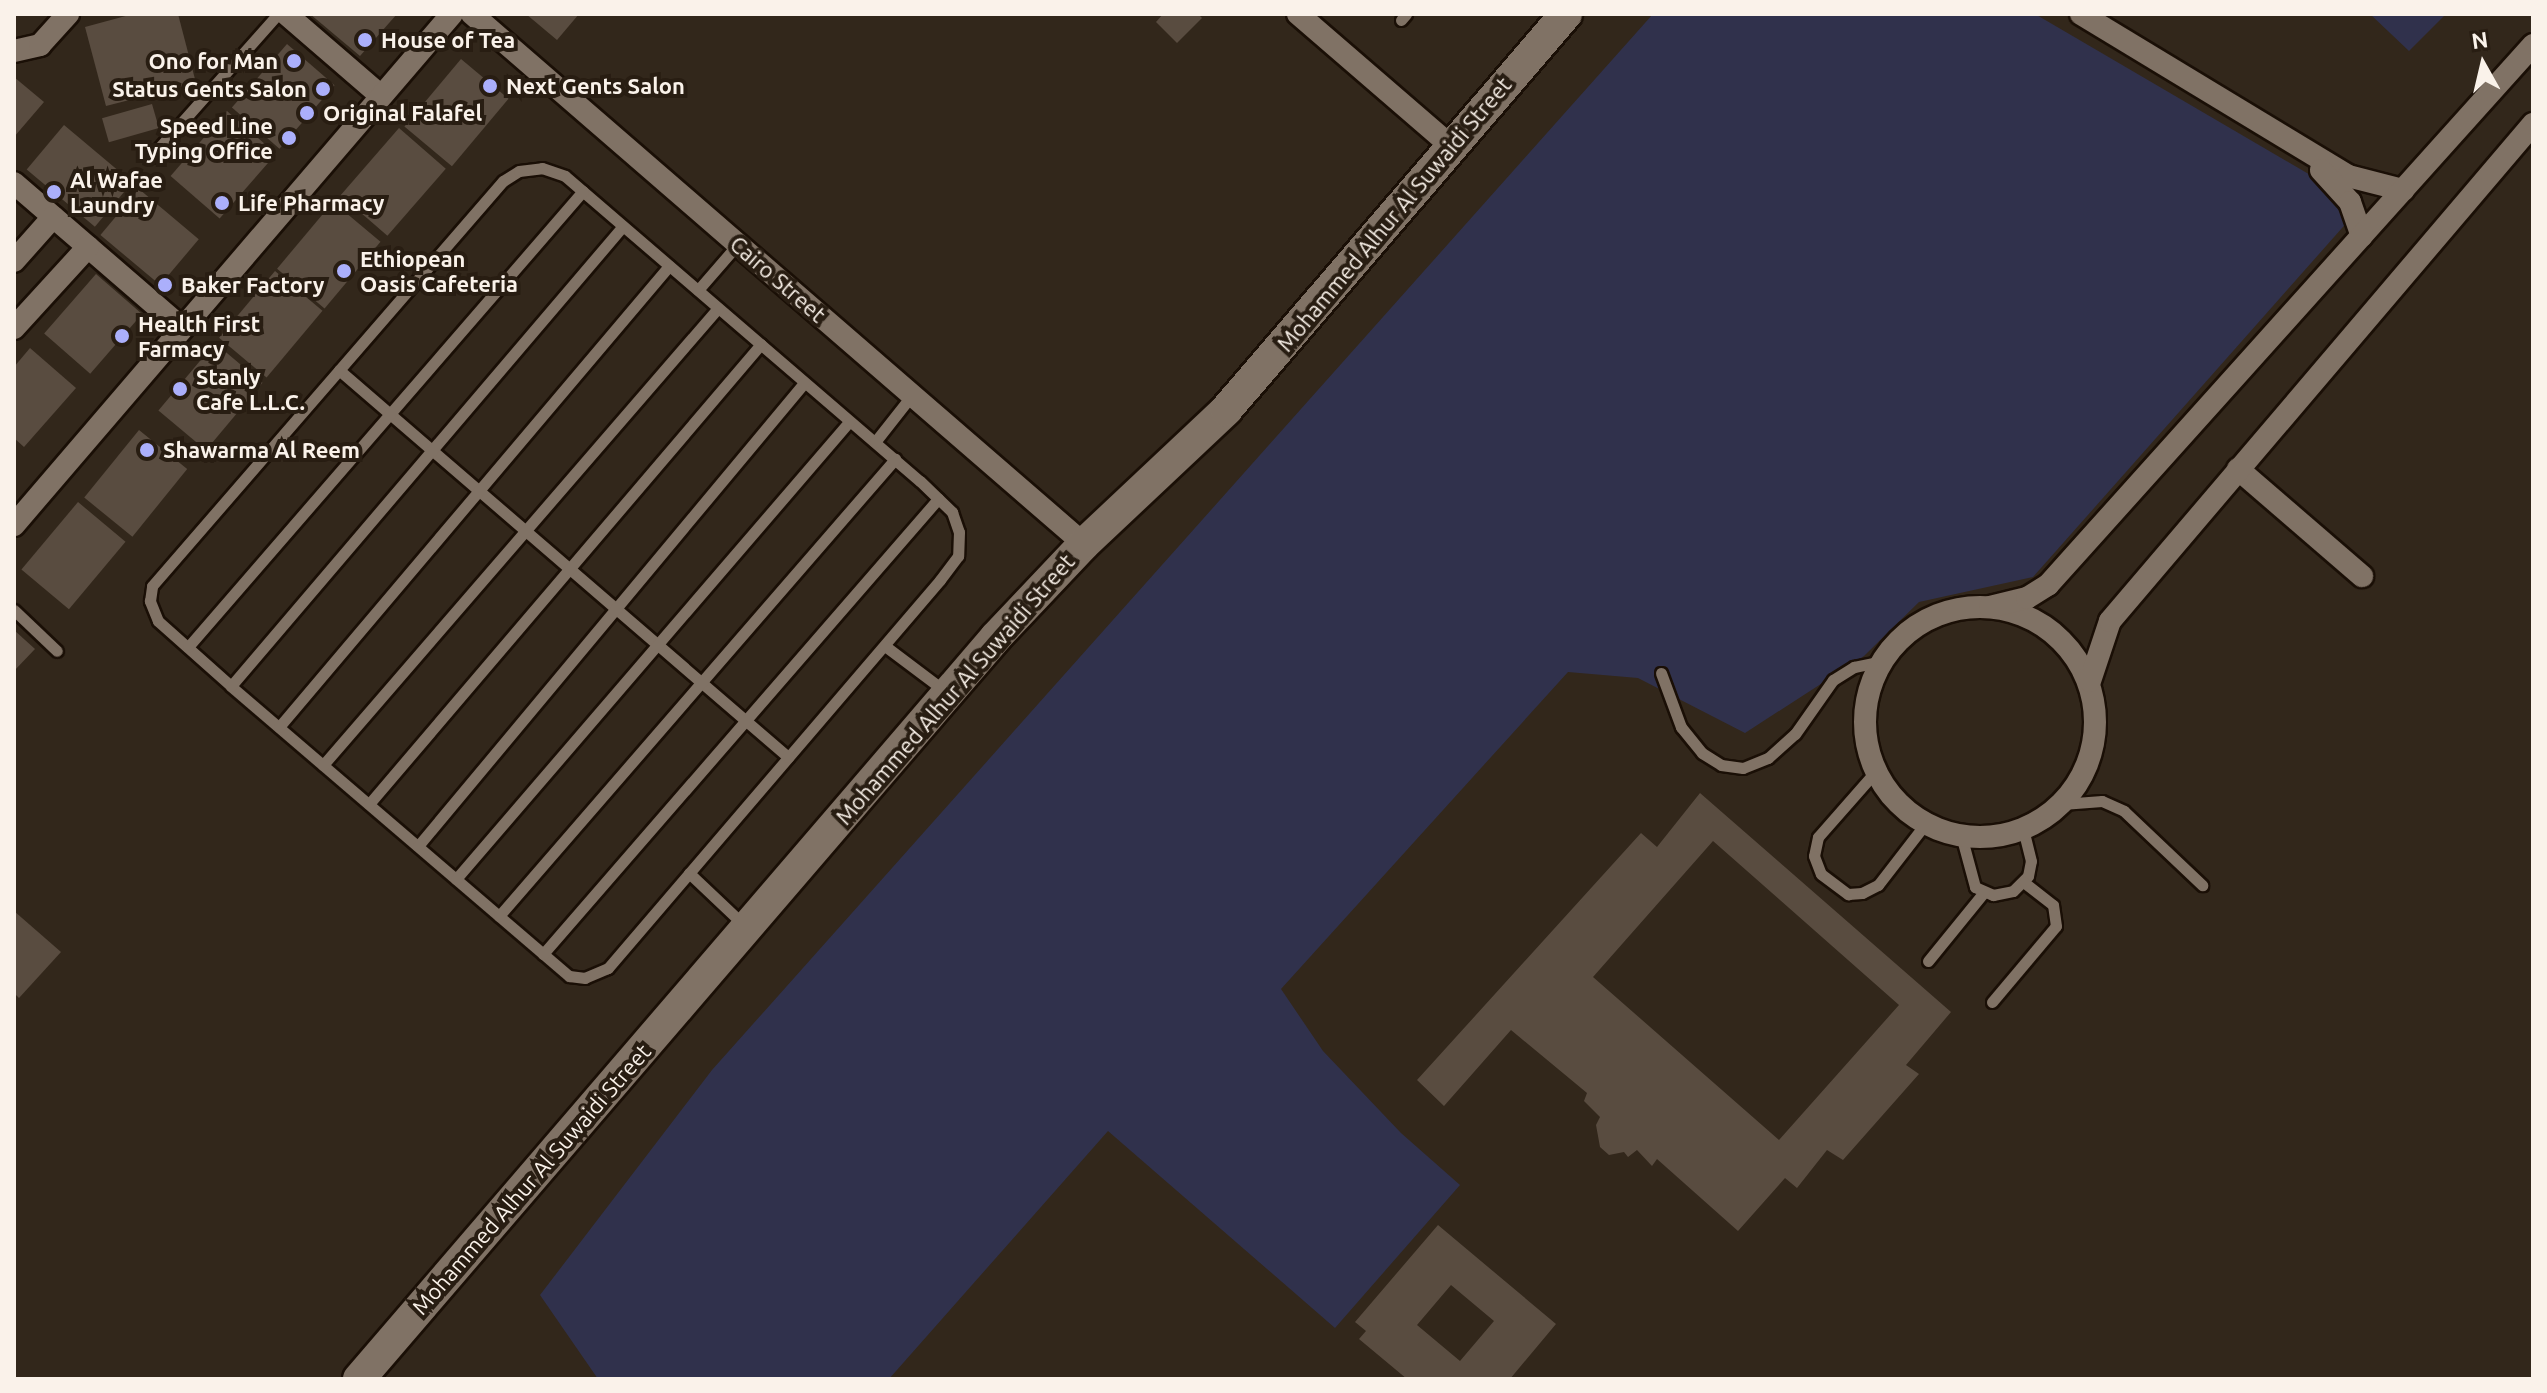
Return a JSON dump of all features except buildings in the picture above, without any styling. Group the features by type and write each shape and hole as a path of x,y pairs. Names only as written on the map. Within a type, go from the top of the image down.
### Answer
{"street":[{"path":"14,51 40,45 68,14"},
{"path":"286,14 381,96"},
{"path":"14,525 452,14"},
{"name":"Cairo Street","path":"472,14 1084,544"},
{"path":"1298,14 1451,146"},
{"name":"Mohammed Alhur Al Suwaidi Street","path":"359,1379 948,693 1084,544 1226,410 1566,14"},
{"path":"2081,14 2361,182 2403,190"},
{"path":"2533,45 2048,585 2027,598 1990,607 1952,610 1917,625 1883,661 1871,683 1864,720 1876,771 1886,791 1926,823 1961,835 1986,838 2023,830 2062,804 2080,782 2095,740 2090,681 2110,621 2533,124"},
{"path":"2302,147 2343,191 2362,236"},
{"path":"14,183 182,328"},
{"path":"14,261 53,217"},
{"path":"14,328 88,247"},
{"path":"2238,469 2362,576"},
{"path":"1990,607 2022,614 2051,630 2074,653 2090,681"}],"lane":[{"path":"151,157 278,14"},
{"path":"542,168 565,176 623,226 895,459 952,512 958,556 885,646 608,968 585,978 569,976 231,686 158,621 150,601 152,586 503,181 519,171 542,168"},
{"path":"188,647 583,191"},
{"path":"231,686 623,226"},
{"path":"698,290 738,244"},
{"path":"279,727 669,266"},
{"path":"323,765 718,308"},
{"path":"369,804 761,344"},
{"path":"339,370 788,757"},
{"path":"418,846 804,383"},
{"path":"875,442 912,395"},
{"path":"456,879 849,422"},
{"path":"499,916 895,459"},
{"path":"543,954 938,499"},
{"path":"14,611 57,651"},
{"path":"885,646 948,693"},
{"path":"1661,673 1681,727 1702,753 1721,765 1743,768 1768,758 1795,734 1833,680 1854,667 1883,661"},
{"path":"1876,771 1818,837 1814,856 1821,874 1848,894 1862,893 1878,885 1926,823"},
{"path":"2062,804 2102,801 2124,811 2202,885"},
{"path":"1961,835 1965,863 1975,887 1984,892 2013,891 2025,883 2031,861 2023,830"},
{"path":"689,873 748,928"},
{"path":"1992,1002 2056,926 2053,905 2025,883"},
{"path":"1928,961 1984,892"}],"shaded area":[{"path":"1653,14 2035,14 2324,183 2350,219 2033,577 1919,602 1864,656 1745,733 1638,678 1568,672 1281,989 1323,1051 1401,1133 1460,1185 1335,1328 1108,1131 889,1379 598,1379 540,1295 712,1070"},
{"path":"2370,14 2446,14 2409,51"}],"place":[{"name":"House of Tea","path":"365,40"},
{"name":"Ono for Man","path":"294,61"},
{"name":"Next Gents Salon","path":"490,86"},
{"name":"Status Gents Salon","path":"323,89"},
{"name":"Original Falafel","path":"307,113"},
{"name":"Speed Line Typing Office","path":"289,138"},
{"name":"Al Wafae Laundry","path":"54,192"},
{"name":"Life Pharmacy","path":"222,203"},
{"name":"Ethiopean Oasis Cafeteria","path":"344,271"},
{"name":"Baker Factory","path":"165,285"},
{"name":"Health First Farmacy","path":"122,336"},
{"name":"Stanly Cafe L.L.C.","path":"180,389"},
{"name":"Shawarma Al Reem","path":"147,450"}]}
